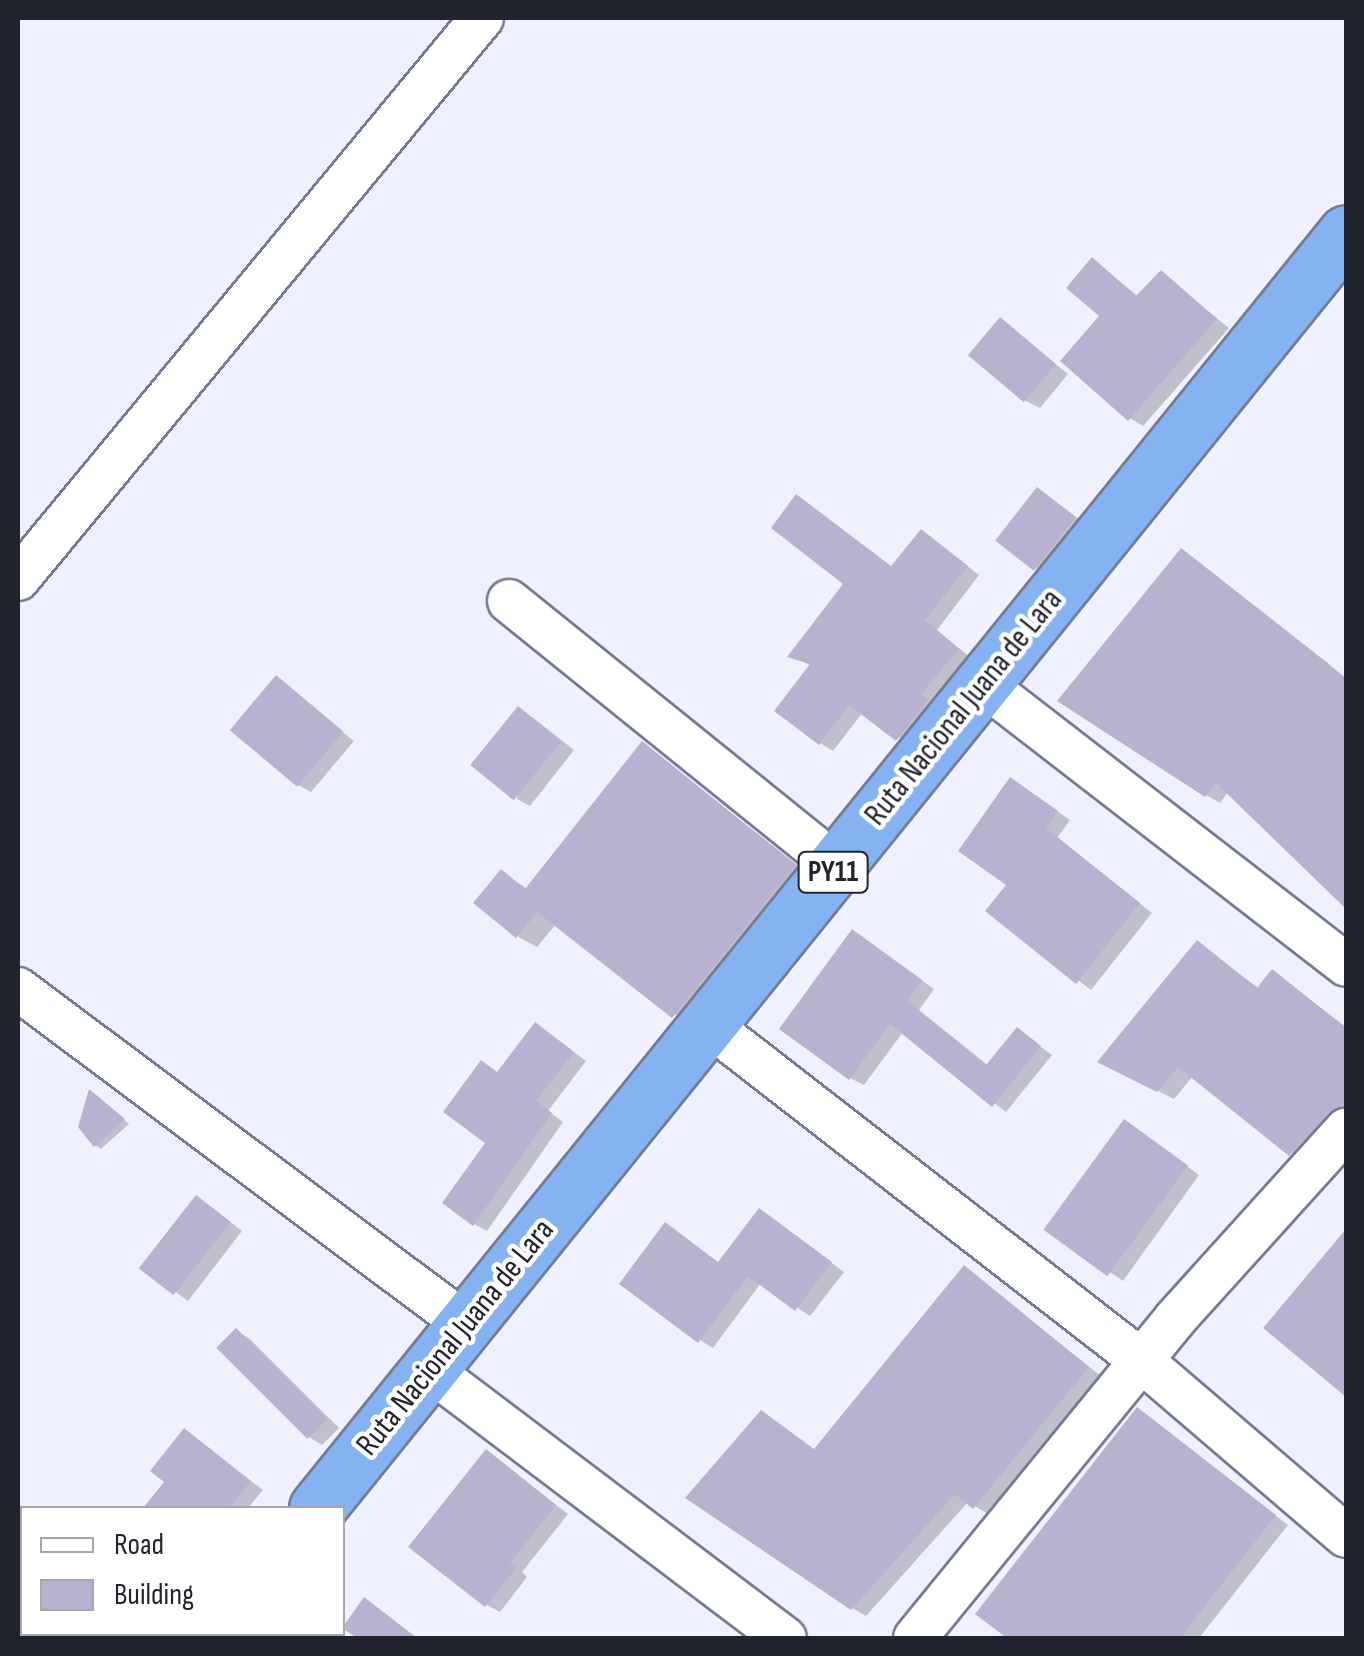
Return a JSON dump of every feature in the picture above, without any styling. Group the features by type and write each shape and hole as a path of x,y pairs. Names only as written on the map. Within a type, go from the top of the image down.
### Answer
{"highway":[{"name":"Ruta Nacional Juana de Lara","path":"319,1506 710,1026 1346,233"}],"street":[{"path":"18,579 482,18"},
{"path":"509,601 838,866"},
{"path":"982,684 1346,965"},
{"path":"18,989 467,1325"},
{"path":"710,1026 1144,1362 1346,1536"},
{"path":"914,1638 1144,1362 1175,1319 1346,1130"},
{"path":"430,1370 785,1638"}],"building":[{"path":"1092,257 1136,296 1161,270 1217,319 1128,421 1060,361 1099,316 1066,288"},
{"path":"1000,317 1056,364 1024,402 968,355"},
{"path":"1037,487 1076,517 1034,571 995,541"},
{"path":"796,494 891,566 921,529 968,566 925,620 959,649 921,694 928,700 896,741 849,705 819,745 774,711 810,664 787,657 843,584 771,528"},
{"path":"1181,548 1346,678 1346,909 1216,783 1205,797 1057,701"},
{"path":"276,675 343,732 297,787 230,730"},
{"path":"518,706 562,741 514,800 470,765"},
{"path":"642,741 796,865 672,1018 537,912 516,938 473,903 501,869 525,889"},
{"path":"1010,777 1058,811 1046,828 1140,903 1076,984 985,911 1006,885 958,851"},
{"path":"852,929 922,980 907,1001 986,1065 1017,1027 1041,1046 992,1107 890,1024 849,1080 779,1029"},
{"path":"1197,940 1257,988 1272,969 1346,1028 1346,1106 1327,1113 1289,1156 1178,1067 1157,1092 1097,1062"},
{"path":"535,1022 574,1052 536,1101 552,1113 473,1226 442,1203 485,1143 443,1112 481,1060 497,1072"},
{"path":"89,1089 125,1119 94,1147 78,1127"},
{"path":"1124,1119 1188,1165 1107,1276 1043,1230"},
{"path":"196,1195 231,1222 173,1295 139,1268"},
{"path":"759,1208 832,1262 795,1311 748,1276 698,1343 619,1284 665,1222 718,1262"},
{"path":"1346,1229 1346,1397 1263,1328"},
{"path":"964,1265 1089,1367 973,1509 955,1494 851,1610 685,1498 761,1410 814,1449"},
{"path":"236,1328 327,1419 307,1439 216,1348"},
{"path":"1137,1407 1276,1515 1180,1638 1007,1638 975,1614"},
{"path":"184,1428 251,1481 231,1506 145,1506 164,1482 150,1471"},
{"path":"486,1449 556,1505 510,1563 516,1568 485,1607 408,1547"},
{"path":"364,1597 417,1638 357,1638 345,1630 345,1624"}]}
